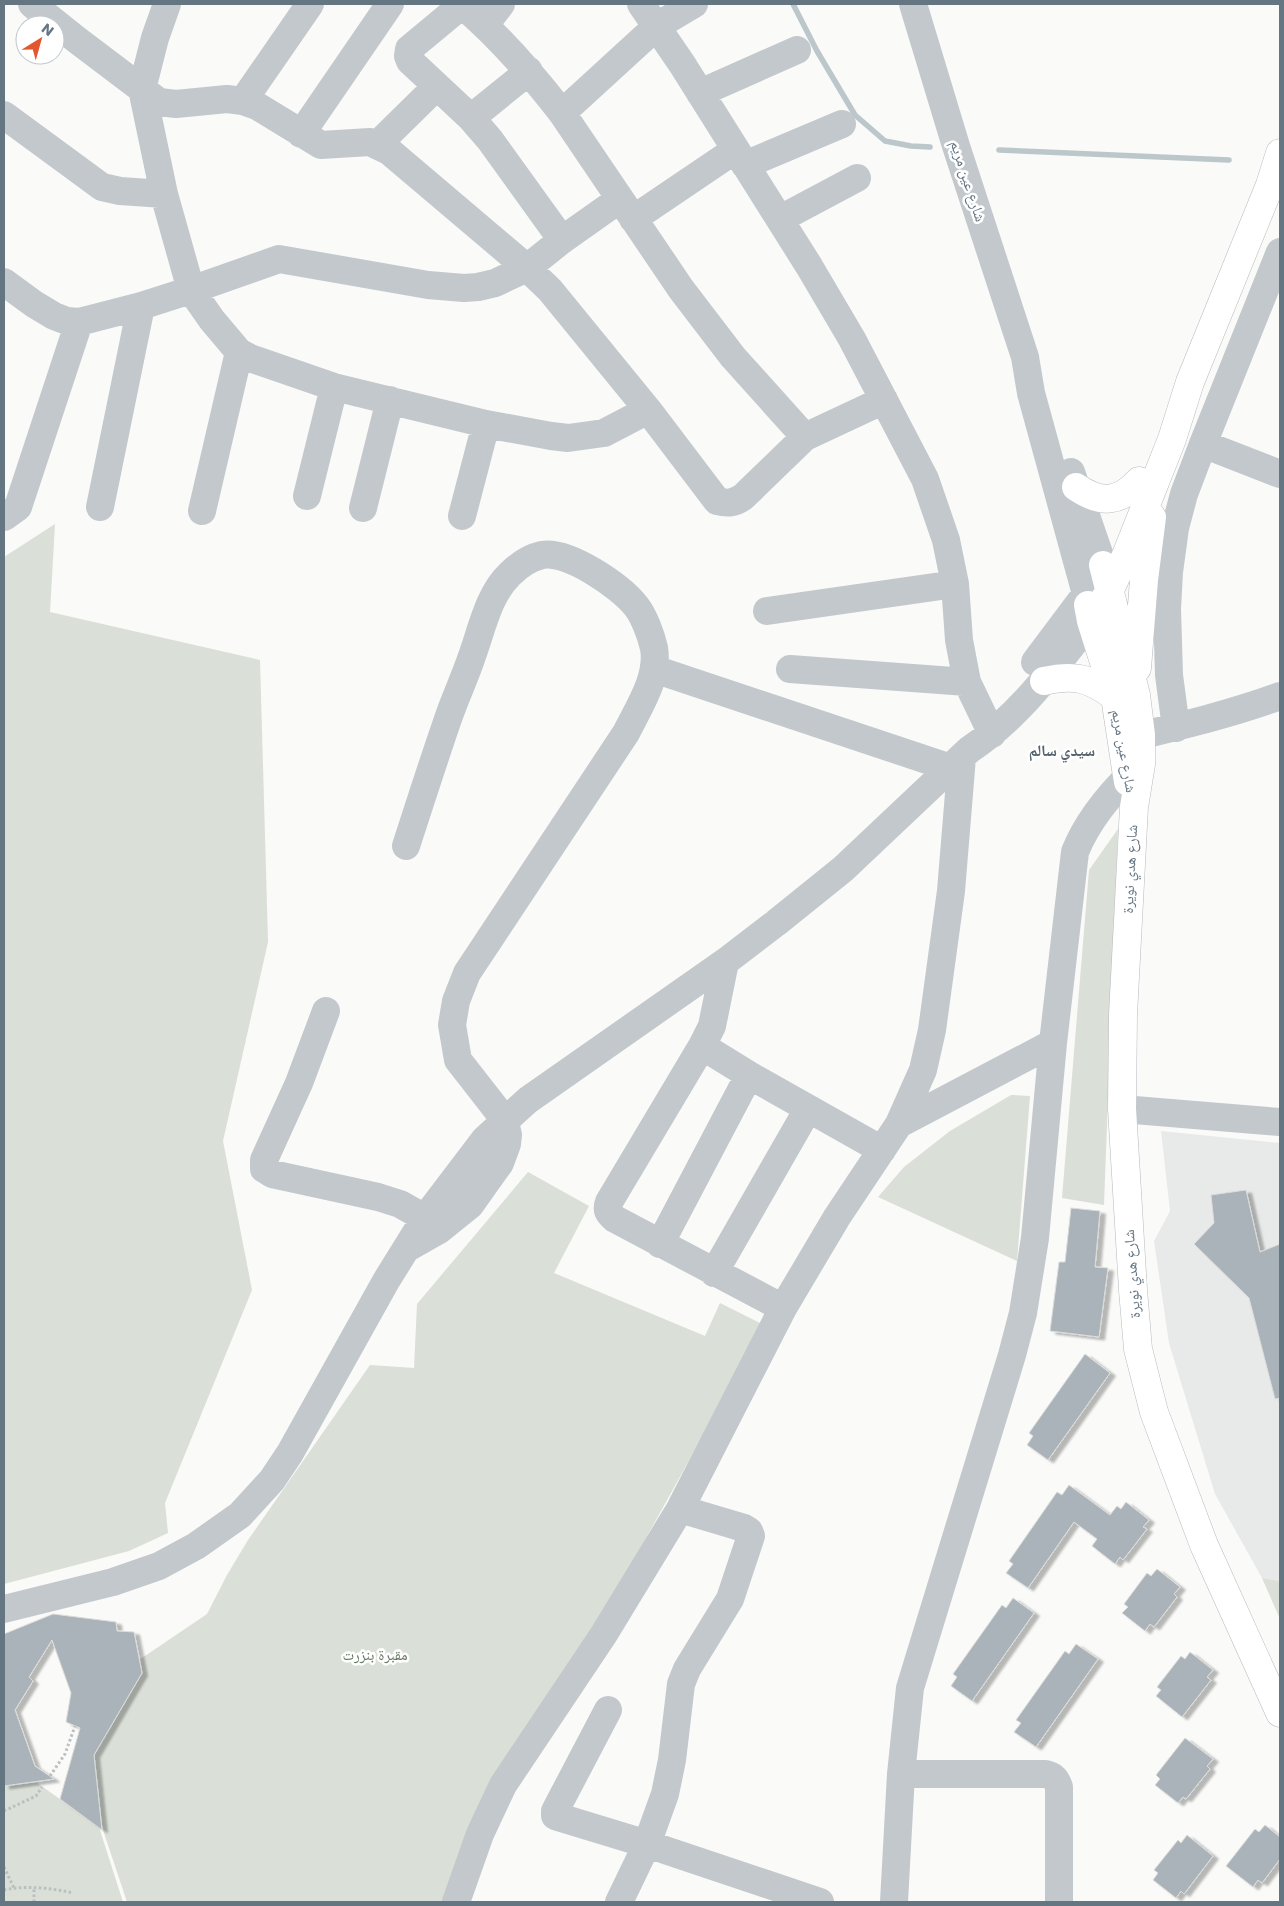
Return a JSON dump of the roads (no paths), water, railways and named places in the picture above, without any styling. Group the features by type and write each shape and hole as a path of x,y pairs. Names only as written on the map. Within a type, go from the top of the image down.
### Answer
{"main road":[{"path":"1103,565 1181,413 1190,382 1275,185 1280,153"},
{"path":"1076,487 1088,496 1102,499 1117,498 1130,492 1150,473"},
{"path":"1091,621 1098,593 1150,473"},
{"path":"1044,682 1063,677 1082,678 1126,696 1144,580 1150,473"},
{"name":"شارع عين مريم","path":"1103,565 1098,593 1126,696 1132,738 1134,807"},
{"name":"شارع عين مريم","path":"1091,621 1126,696"},
{"name":"شارع هدي نويرة","path":"1134,807 1122,1015 1122,1109 1138,1349 1154,1412 1204,1545 1280,1712"}],"street":[{"path":"32,4 159,102 168,104 228,99 243,101 256,106 321,146 370,142 378,144 389,151 527,268 567,310 648,410 717,502 727,504 736,502 805,437 884,400"},
{"path":"167,4 155,38 142,89 164,194 191,290 212,320 239,352 250,358 334,388 486,424 551,436 568,438 588,437 604,433 648,410"},
{"path":"243,101 310,4"},
{"path":"301,134 390,4"},
{"path":"562,240 490,140 471,118 410,61 407,52 409,49 462,4 493,14 529,71 562,113 681,289 733,357 805,437"},
{"path":"641,4 658,26 780,219 852,339 925,479 946,540 967,682 989,729"},
{"path":"562,113 658,26 694,4"},
{"name":"شارع عين مريم","path":"913,4 968,184 1025,357 1031,393 1068,524 1098,593"},
{"path":"700,93 797,50"},
{"path":"471,118 529,71"},
{"path":"378,144 436,87"},
{"path":"4,115 102,187 120,191 164,194"},
{"path":"4,282 54,316 67,321 79,322 141,306 280,259 428,285 464,288 495,283 527,268 562,240 740,157 842,124"},
{"path":"780,219 857,178"},
{"path":"1176,728 1168,675 1167,609 1169,572 1175,528 1184,494 1202,444 1280,252"},
{"path":"100,507 141,306"},
{"path":"8,508 79,322"},
{"path":"202,511 239,352"},
{"name":"شارع عين مريم","path":"1025,357 1042,390 1103,565"},
{"path":"307,496 334,388"},
{"path":"363,508 390,400"},
{"path":"462,516 486,424"},
{"path":"1202,444 1280,474"},
{"path":"1054,638 1062,610 1066,582 1069,553 1068,524"},
{"path":"406,846 449,715 482,624 495,595 508,575 526,561 543,555 562,557 599,575 636,606 648,630 654,648 654,668 641,703 626,732 467,973 456,1001 452,1025 458,1060 504,1120 508,1135 500,1163 480,1192 458,1217 406,1249"},
{"path":"767,611 954,584"},
{"path":"989,729 1054,638 1098,593"},
{"path":"4,1609 113,1582 159,1566 196,1546 240,1515 272,1480 290,1453 386,1281 425,1218 485,1139 528,1100 725,962 843,869 960,759 989,729 1044,682 1091,621"},
{"path":"654,668 960,759"},
{"path":"790,669 967,682"},
{"path":"1132,738 1238,711 1280,696"},
{"path":"456,1902 480,1834 503,1785 604,1634 680,1508 783,1308 837,1217 899,1124 923,1070 932,1030 951,891 960,759"},
{"path":"894,1902 901,1774 910,1688 1012,1355 1023,1313 1035,1238 1053,1043 1075,852 1091,821 1134,771"},
{"path":"725,962 712,1026 607,1208 609,1214 615,1219 714,1274 783,1308"},
{"path":"326,1010 299,1083 264,1160 264,1169 272,1174 378,1196 400,1204 425,1218"},
{"path":"899,1124 1053,1043"},
{"path":"702,1046 749,1075 882,1150"},
{"path":"660,1244 749,1075"},
{"path":"714,1274 808,1109"},
{"path":"1122,1109 1280,1122"},
{"path":"619,1902 647,1844 665,1794 669,1778 681,1684 687,1669 730,1599 751,1536 749,1531 744,1528 680,1508"},
{"path":"608,1710 554,1814 558,1818 647,1844 820,1902"},
{"path":"901,1774 1046,1774 1053,1776 1059,1787 1060,1902"}],"waterway":[{"path":"793,4 817,51 855,115 885,141 911,146 930,147"},
{"path":"999,150 1229,160"}],"district":[{"name":"سيدي سالم","path":"1062,750"}],"park label":[{"name":"مقبرة بنزرت","path":"375,1655"}]}
